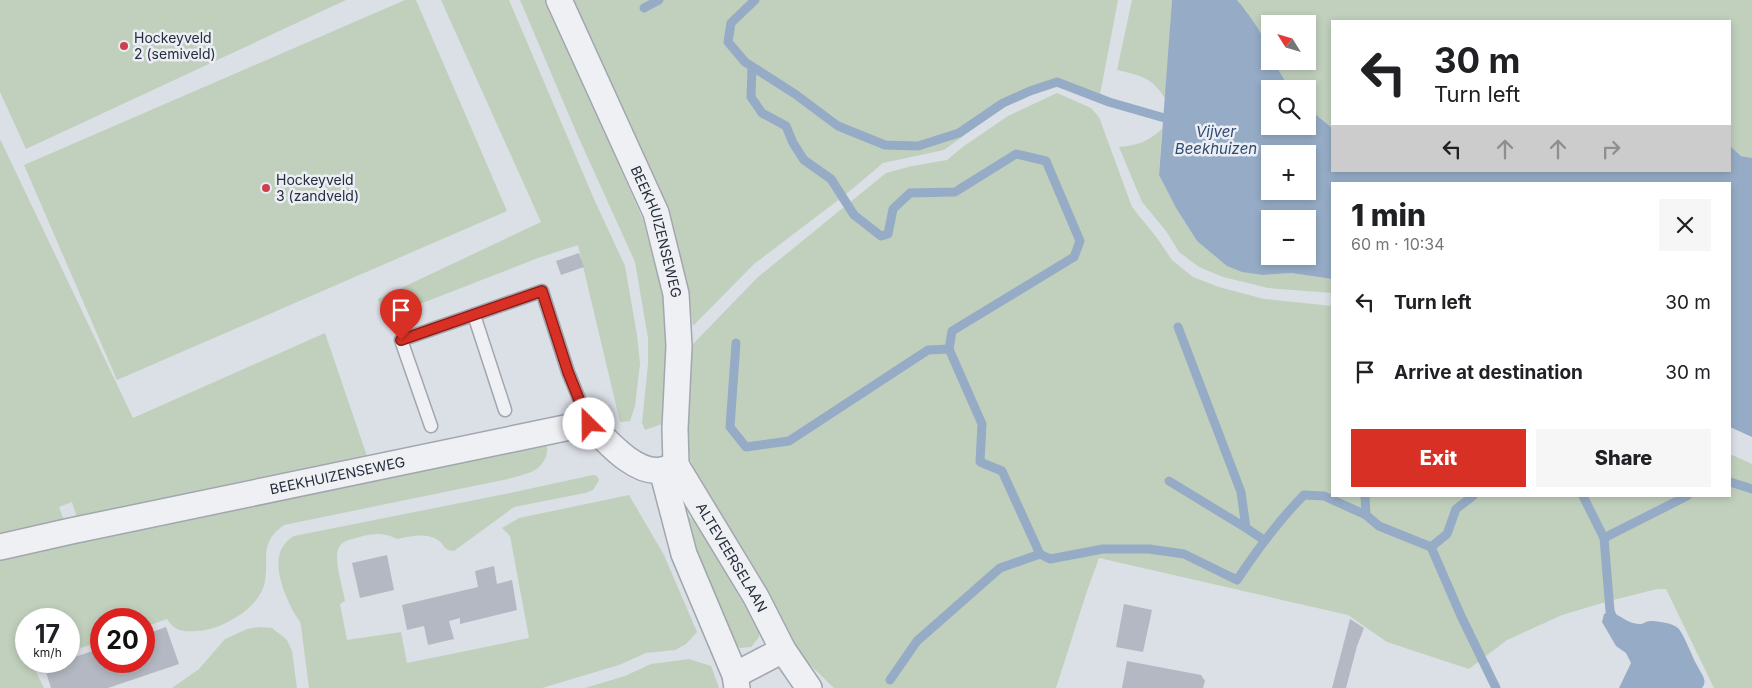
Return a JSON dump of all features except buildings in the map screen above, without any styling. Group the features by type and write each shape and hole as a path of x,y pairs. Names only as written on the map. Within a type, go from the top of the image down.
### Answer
{"street":[{"name":"BEEKHUIZENSEWEG","path":"559,0 656,213 676,294 679,346 675,429 669,468 684,554 736,682"},
{"name":"BEEKHUIZENSEWEG","path":"0,547 589,424"},
{"path":"589,424 620,454 646,469 669,468"},
{"name":"ALTEVEERSELAAN","path":"669,468 756,597 783,650 809,688"},
{"path":"736,682 783,650"}],"lane":[{"path":"431,426 401,340 542,291 568,372 589,424"},
{"path":"474,315 505,410"}],"green space":[{"name":"Hockeyveld 2 (semiveld)","path":"0,0 346,0 26,149 0,92"},
{"name":"Hockeyveld 3 (zandveld)","path":"405,0 416,0 507,211 117,380 24,165"},
{"path":"441,0 509,0 594,199 625,266 640,364 635,406 630,421 620,422 578,245 538,258 389,316 383,314 378,299 541,222"},
{"path":"520,0 547,0 643,220 663,297 669,350 668,415 662,424 645,430 642,423 648,364 648,338 635,262 577,134"},
{"path":"571,0 1118,0 1099,100 1058,84 1032,93 1005,106 944,150 883,163 845,195 754,264 693,326 684,268 674,237"},
{"path":"1132,0 1172,0 1166,100 1151,82 1133,74 1117,70"},
{"path":"1237,0 1752,0 1752,158 1741,156 1731,147 1731,20 1331,20 1331,127 1316,115 1316,80 1285,80 1278,70 1316,70 1316,15 1261,15 1261,38 1247,12"},
{"path":"1057,93 1091,108 1099,117 1132,207 1172,260 1193,277 1219,287 1264,299 1331,306 1331,497 1731,497 1731,454 1752,464 1752,688 1714,688 1666,589 1657,589 1609,601 1562,615 1507,640 1469,669 1387,642 1348,615 1099,558 1056,688 834,688 803,658 690,460 687,430 692,345 758,277 886,173 947,160 1008,116"},
{"path":"1162,129 1159,175 1176,208 1197,241 1263,275 1291,273 1331,279 1331,293 1268,288 1223,277 1199,267 1179,252 1166,231 1142,202 1119,147 1142,142"},
{"path":"0,139 133,418 325,333 369,462 78,521 72,502 59,507 64,521 0,539"},
{"path":"545,442 547,446 544,461 538,468 526,474 284,525 276,532 268,544 265,581 262,591 256,600 238,616 217,627 207,630 187,631 179,630 167,619 155,623 155,608 90,608 90,645 80,648 80,608 15,608 15,673 36,673 44,688 0,688 0,555"},
{"path":"593,475 597,476 599,480 593,490 514,507 454,551 446,548 438,540 428,536 412,536 397,539 380,534 372,534 344,542 340,546 337,560 345,601 340,604 347,640 401,632 407,663 529,638 510,536 502,528 519,518 629,495 664,555 697,632 686,644 675,650 646,653 619,665 542,688 309,688 301,624 284,590 279,570 281,551 294,536"},
{"path":"687,515 697,523 740,598 760,627 759,637 751,647 740,648 730,640 680,525"},
{"path":"272,628 287,640 292,651 297,688 172,688 199,669 225,639 247,629"},
{"path":"689,659 711,666 719,688 585,688 625,676 651,664"}],"water":[{"name":"Vijver Beekhuizen","path":"1172,0 1237,0 1261,34 1261,70 1278,70 1285,80 1261,80 1261,135 1316,135 1316,115 1331,127 1331,172 1731,172 1731,147 1741,156 1752,158 1752,437 1731,427 1731,182 1331,182 1331,279 1291,273 1263,275 1242,272 1227,266 1197,241 1176,208 1159,175"},
{"path":"1610,611 1635,624 1653,621 1677,627 1704,678 1702,688 1619,688 1631,663 1626,653 1616,646 1602,622 1604,614"}],"waterway":[{"path":"644,8 659,0"},
{"path":"755,0 731,23 728,42 745,62 795,94 838,126 885,145 918,146 959,133 1003,103 1057,82 1109,102 1175,121"},
{"path":"752,67 751,97 762,113 786,126 793,143 804,160 831,179 854,215 881,236 888,234 893,209 910,193 955,192 1016,154 1046,161 1080,241 1074,257 952,331 949,349 982,424 980,462 1002,471 1040,554 1050,559 1103,549 1149,549 1184,554 1237,580 1268,536 1304,495 1324,496 1366,515"},
{"path":"1178,327 1241,492 1246,528 1264,540"},
{"path":"736,343 730,427 746,447 789,441 928,350 949,349"},
{"path":"1169,481 1246,528"},
{"path":"1731,482 1752,489"},
{"path":"1365,497 1366,515 1379,526 1431,547 1447,534 1456,509 1472,497"},
{"path":"1584,497 1604,538"},
{"path":"1614,621 1610,611 1604,538 1685,497"},
{"path":"1431,547 1461,616 1496,688"},
{"path":"890,680 917,641 1000,568 1040,554"}],"place":[{"name":"Hockeyveld 2 (semiveld)","path":"124,46"},
{"name":"Hockeyveld 3 (zandveld)","path":"266,188"}],"route":[{"path":"401,340 542,291 571,381 589,424"}]}
